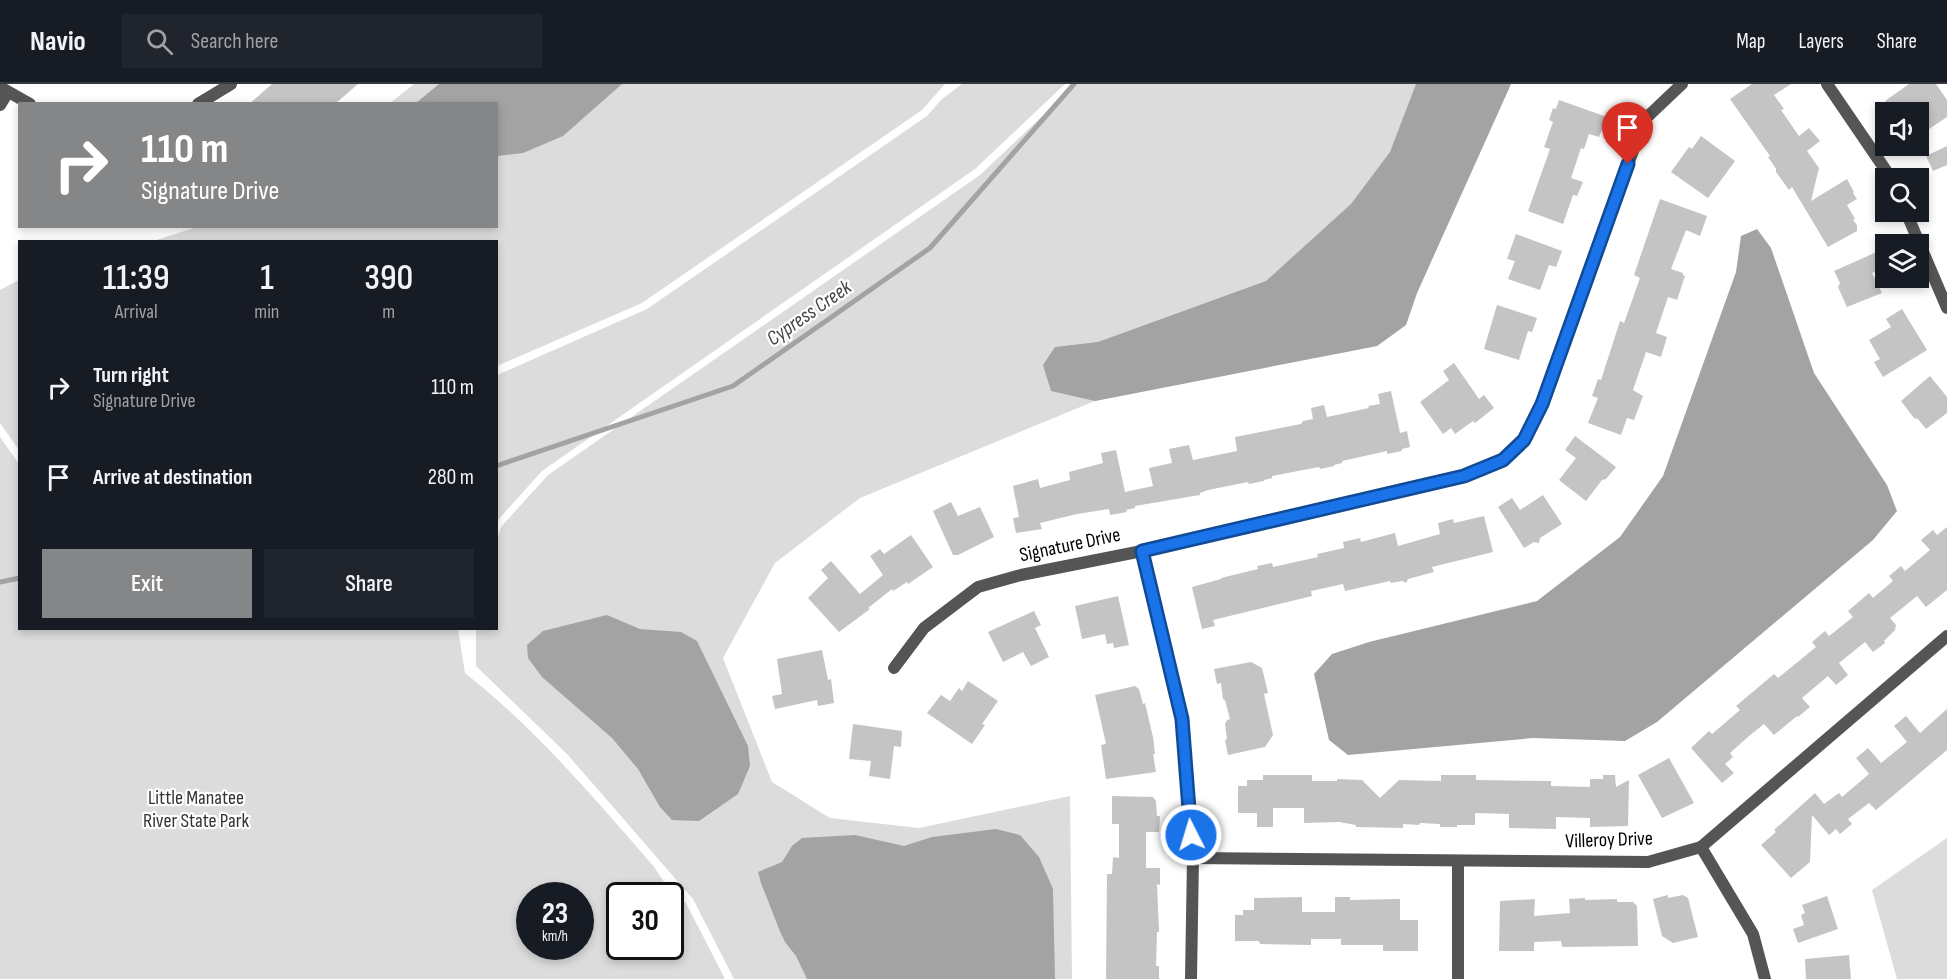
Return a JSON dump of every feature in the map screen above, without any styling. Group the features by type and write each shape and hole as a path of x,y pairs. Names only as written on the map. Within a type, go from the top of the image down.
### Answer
{"street":[{"path":"201,102 231,84"},
{"name":"Signature Drive","path":"894,668 924,628 978,587 1021,575 1142,551 1464,476 1503,460 1524,440 1542,404 1644,120 1682,84"},
{"path":"1827,84 1884,168"},
{"path":"0,105 4,89 27,102"},
{"path":"1910,222 1947,308"},
{"path":"1142,551 1182,719 1193,858 1191,979"},
{"name":"Villeroy Drive","path":"1193,858 1648,862 1701,847 1947,636"},
{"path":"1701,847 1753,934 1765,979"},
{"path":"1458,861 1458,979"}],"green space":[{"path":"414,84 945,84 922,110 642,303 498,366 498,240 156,240 194,228 498,228 498,102 391,102"},
{"path":"962,84 1065,84 975,169 542,471 498,520 498,375 647,309 927,116 942,99"},
{"path":"1076,84 1511,84 1417,293 1406,325 1377,346 1095,401 860,498 775,563 723,658 772,782 830,818 919,828 1070,796 1072,979 734,979 693,899 684,889 684,882 678,882 567,754 476,666 476,630 498,630 498,537 501,527 548,475 980,175"},
{"path":"18,281 18,449 0,423 0,290"},
{"name":"Little Manatee River State Park","path":"0,437 18,463 18,630 458,630 465,673 517,718 564,766 655,868 664,882 606,882 606,960 684,960 684,901 725,979 0,979"},
{"path":"1947,838 1947,979 1897,979 1872,890"}],"shaded area":[{"path":"439,84 622,84 563,136 523,153 498,156 498,102 417,102"},
{"path":"1416,84 1511,84 1417,293 1406,325 1377,346 1095,401 1051,391 1043,365 1055,347 1098,342 1266,281 1351,204 1390,152"},
{"path":"1757,229 1771,248 1814,373 1887,485 1897,511 1873,540 1657,722 1625,741 1533,738 1348,755 1329,740 1314,674 1332,654 1369,642 1537,601 1620,537 1663,476 1736,272 1741,236"},
{"path":"607,615 640,629 681,632 697,641 748,746 750,766 738,794 699,821 672,820 660,807 638,769 612,738 542,677 528,658 527,645 543,631"},
{"path":"996,829 1020,835 1039,857 1053,889 1055,979 807,979 779,929 758,872 782,862 792,846 802,838 855,835 904,846 932,837"}],"building":[{"path":"272,84 358,84 337,102 251,102"},
{"path":"1752,84 1791,84 1774,95 1784,109 1781,110 1799,136 1809,128 1820,141 1807,151 1819,168 1811,201 1847,179 1857,199 1847,205 1855,219 1853,220 1857,225 1857,231 1828,247 1792,187 1789,190 1776,172 1768,157 1770,156 1730,99"},
{"path":"1909,84 1936,84 1947,100 1947,117 1929,129 1929,102 1885,101"},
{"path":"1559,100 1607,117 1599,137 1589,134 1584,149 1581,148 1571,178 1583,182 1577,196 1573,195 1563,224 1528,211 1550,149 1544,147 1553,122 1549,120"},
{"path":"1701,136 1735,161 1708,198 1671,172 1689,147 1692,149"},
{"path":"1947,146 1947,165 1933,171 1926,156"},
{"path":"1660,199 1707,216 1700,236 1686,230 1671,269 1685,276 1677,300 1668,297 1656,333 1667,337 1661,357 1646,352 1633,390 1643,396 1634,420 1627,418 1621,435 1588,423 1598,398 1592,396 1598,379 1601,380 1620,321 1624,323 1640,278 1634,275"},
{"path":"1516,234 1562,251 1556,267 1549,265 1540,290 1508,279 1515,261 1507,259"},
{"path":"1875,253 1875,272 1872,273 1875,288 1880,288 1882,293 1847,307 1834,271"},
{"path":"1497,305 1537,318 1532,332 1528,331 1519,360 1484,349"},
{"path":"1902,309 1927,350 1883,377 1874,362 1880,359 1869,340 1891,327 1886,319"},
{"path":"1454,363 1479,399 1484,395 1494,408 1475,423 1473,421 1455,434 1451,428 1443,434 1420,402 1449,380 1443,371"},
{"path":"1930,376 1947,397 1947,413 1926,429 1901,401"},
{"path":"1391,391 1400,433 1407,431 1410,447 1402,451 1387,454 1387,451 1342,461 1334,466 1272,476 1264,481 1249,484 1248,482 1208,490 1200,495 1135,506 1135,508 1126,510 1127,512 1110,515 1109,509 1077,514 1040,523 1042,529 1016,533 1013,518 1019,517 1013,486 1038,479 1040,488 1070,480 1069,472 1103,463 1101,453 1116,450 1125,492 1153,486 1149,468 1172,463 1169,449 1189,445 1193,460 1237,451 1235,437 1301,424 1303,421 1313,419 1311,408 1324,405 1327,417 1369,408 1368,406 1380,404 1378,394"},
{"path":"1575,436 1616,467 1606,479 1602,480 1586,501 1559,480 1576,458 1565,450"},
{"path":"1543,495 1562,524 1540,538 1539,543 1534,542 1524,548 1498,507 1512,498 1520,510"},
{"path":"951,502 958,516 980,507 994,537 958,555 953,555 933,511"},
{"path":"1484,516 1493,552 1432,567 1434,572 1408,579 1406,583 1402,581 1391,583 1390,581 1345,591 1343,584 1311,591 1312,596 1213,620 1215,626 1202,629 1192,587 1258,569 1257,566 1272,563 1273,567 1318,557 1317,554 1344,548 1343,542 1360,538 1361,542 1395,533 1398,546 1440,534 1438,523 1453,519 1454,523"},
{"path":"1947,527 1947,590 1926,607 1917,596 1890,618 1896,625 1895,630 1884,641 1885,643 1873,652 1865,642 1839,663 1848,675 1836,685 1828,676 1802,698 1810,707 1774,735 1764,724 1749,736 1730,753 1733,757 1725,764 1734,773 1722,783 1691,748 1709,731 1712,734 1740,710 1736,706 1774,674 1778,678 1816,647 1812,642 1825,631 1829,636 1853,617 1848,611 1869,593 1873,598 1893,581 1889,576 1901,566 1905,571 1930,550 1921,540 1933,530 1937,535"},
{"path":"911,535 933,567 908,584 907,582 893,591 892,589 839,632 808,598 828,578 821,570 831,561 860,594 883,575 870,556 880,549 884,554"},
{"path":"1118,596 1129,645 1114,648 1113,643 1107,644 1105,634 1082,639 1075,606"},
{"path":"1034,611 1041,625 1035,628 1049,657 1031,666 1023,652 1003,662 988,632"},
{"path":"822,650 828,680 831,679 834,703 818,706 817,700 775,709 772,696 782,694 777,659"},
{"path":"1251,662 1262,668 1268,693 1264,694 1273,735 1265,747 1228,755 1225,724 1230,719 1223,699 1221,683 1217,684 1214,669"},
{"path":"968,681 998,701 972,744 927,713 941,695 950,701 959,688 962,691"},
{"path":"1135,686 1139,689 1143,704 1145,703 1153,737 1156,772 1106,779 1101,745 1106,744 1095,695"},
{"path":"1947,709 1947,750 1876,810 1869,803 1848,819 1852,824 1840,834 1836,829 1829,835 1812,815 1810,862 1791,878 1761,845 1815,793 1824,804 1839,793 1842,797 1869,774 1856,758 1868,748 1881,763 1907,742 1894,726 1906,716 1920,733"},
{"path":"853,724 902,731 901,747 894,746 890,779 869,776 871,761 849,759"},
{"path":"1669,758 1694,803 1662,818 1638,775"},
{"path":"1263,775 1312,775 1312,781 1362,780 1380,798 1399,780 1441,781 1441,775 1476,775 1476,780 1551,781 1551,786 1590,787 1590,779 1603,779 1603,775 1615,775 1616,787 1629,780 1628,826 1590,827 1590,818 1556,817 1556,829 1509,828 1509,814 1475,813 1475,825 1440,827 1440,824 1420,823 1419,825 1403,824 1403,828 1356,827 1356,825 1339,822 1304,823 1304,808 1273,808 1273,827 1257,827 1257,813 1238,813 1238,786 1247,786 1247,780 1263,780"},
{"path":"1112,796 1153,797 1156,801 1157,816 1160,816 1159,832 1146,832 1146,868 1160,868 1160,885 1157,884 1159,932 1157,932 1156,966 1159,966 1159,979 1106,979 1107,874 1112,874 1113,857 1119,858 1119,824 1112,824"},
{"path":"1668,895 1668,898 1683,895 1688,898 1698,937 1673,943 1662,936 1653,899"},
{"path":"1827,896 1838,929 1798,943 1793,929 1804,925 1801,915 1805,913 1802,905"},
{"path":"1302,897 1302,912 1335,912 1335,897 1350,897 1350,900 1400,899 1400,920 1418,920 1418,951 1383,951 1383,945 1341,945 1341,939 1311,939 1311,945 1235,941 1235,915 1243,915 1243,910 1254,910 1254,898"},
{"path":"1585,898 1585,900 1617,899 1617,902 1633,902 1637,906 1638,946 1562,947 1561,941 1534,942 1534,951 1499,951 1500,901 1535,899 1534,916 1570,913 1569,899"},
{"path":"1849,955 1851,979 1806,979 1805,959"}],"waterway":[{"name":"Cypress Creek","path":"498,465 733,386 930,248 1074,84"},
{"name":"Cypress Creek","path":"0,582 18,578"}],"route":[{"path":"1191,835 1182,719 1142,551 1464,476 1503,460 1524,440 1542,404 1628,164"}]}
